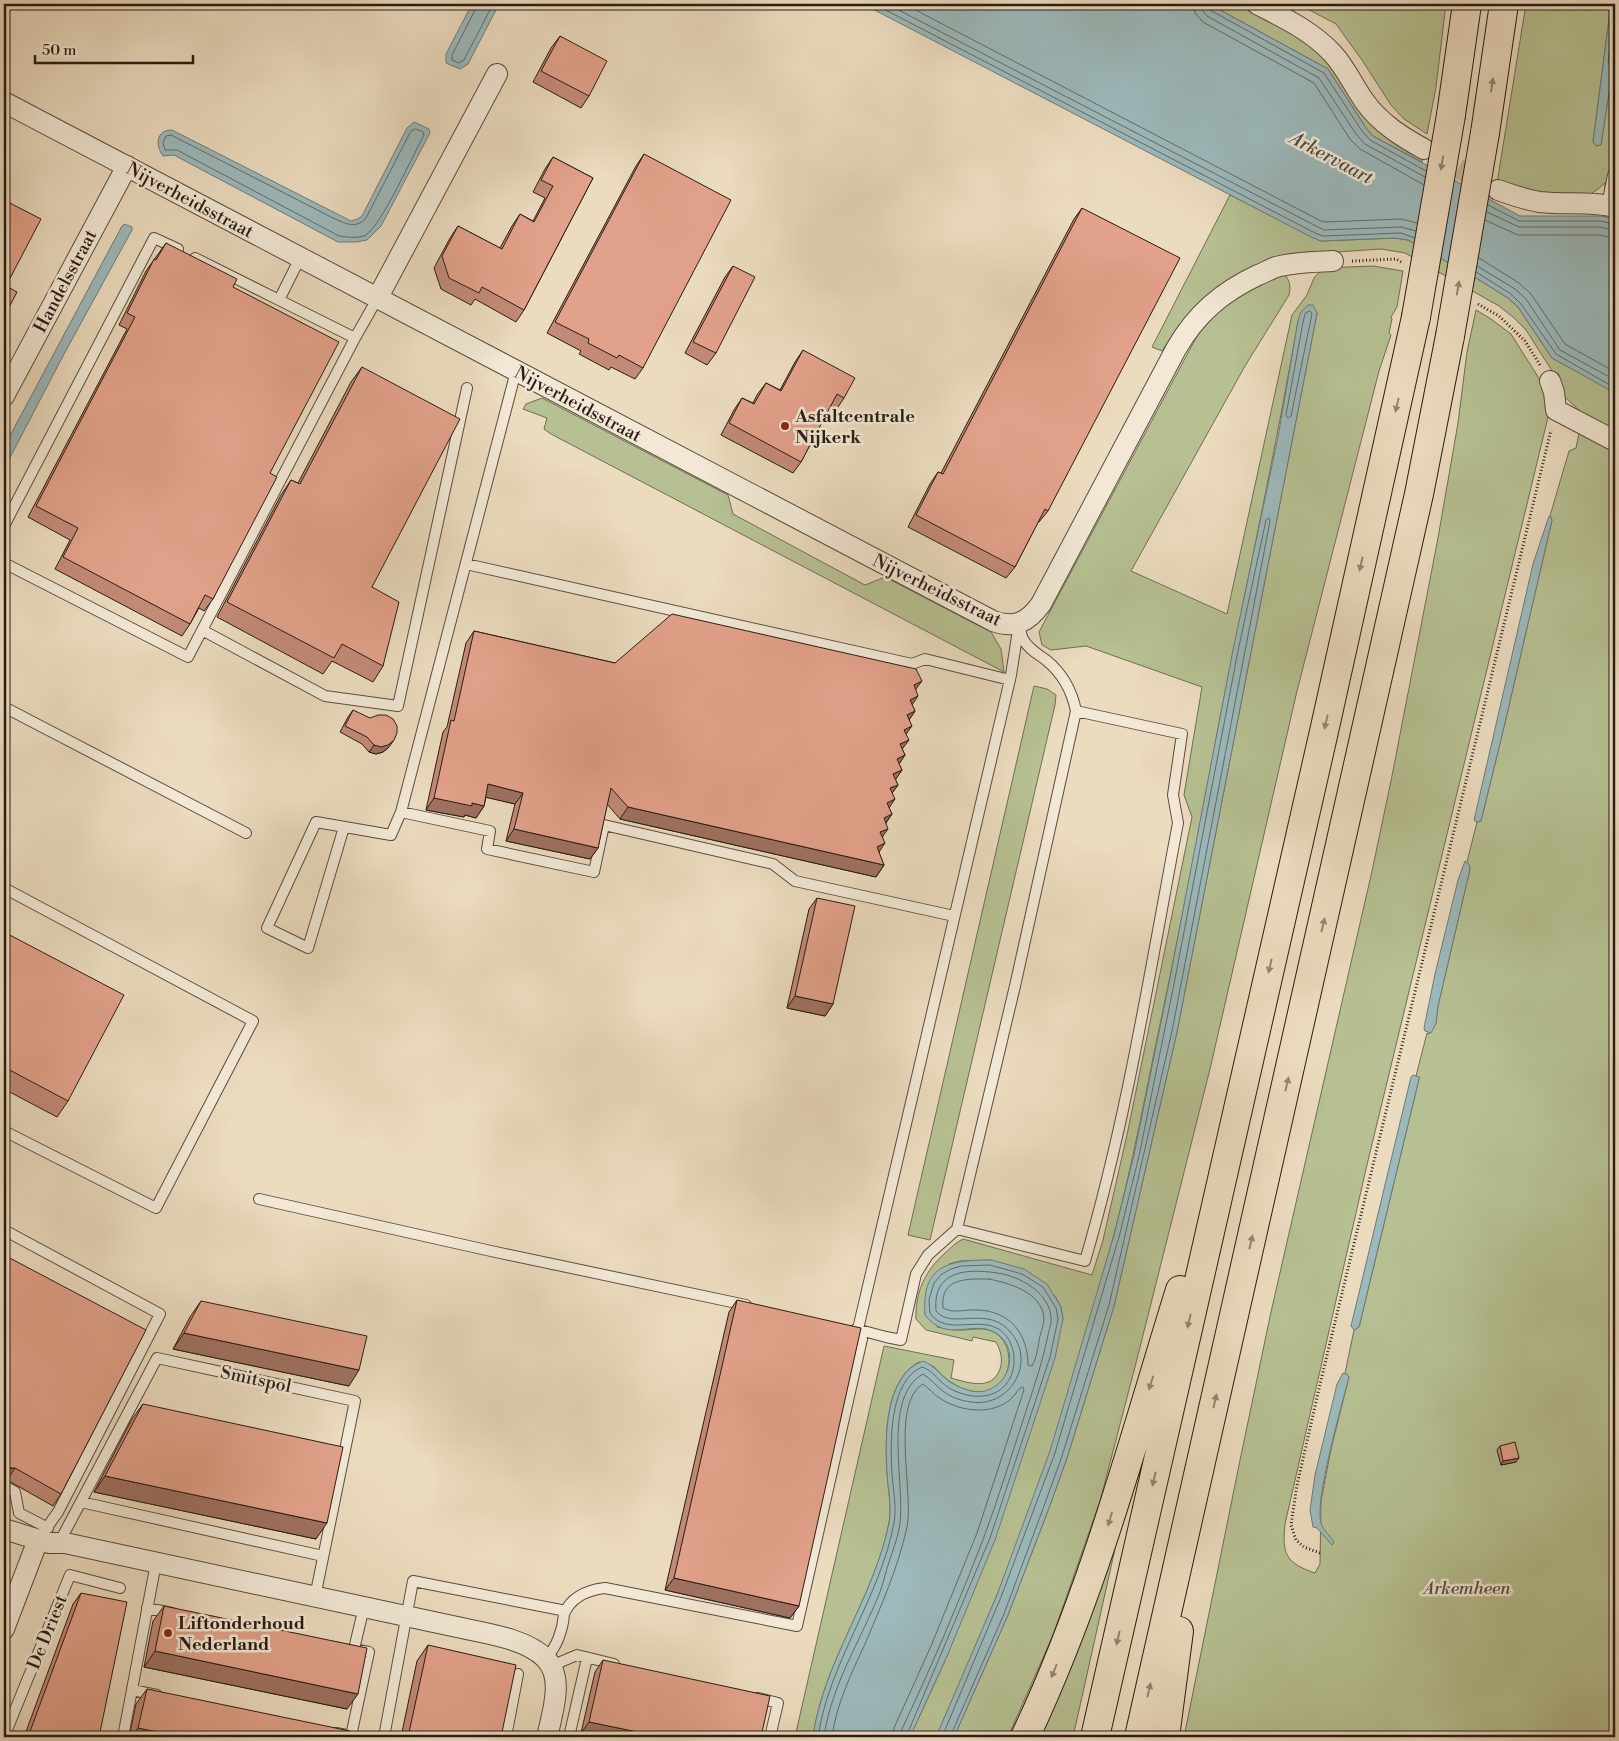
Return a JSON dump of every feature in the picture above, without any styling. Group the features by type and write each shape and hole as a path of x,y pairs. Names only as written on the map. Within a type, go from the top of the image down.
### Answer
{"highway":[{"path":"1095,1737 1325,727 1416,317 1451,115 1467,4"},
{"path":"1138,1737 1415,513 1450,336 1485,134 1504,4"},
{"path":"1025,1737 1043,1699 1079,1611 1104,1541 1243,1085"},
{"path":"1165,1737 1204,1448"}],"street":[{"path":"1257,4 1302,27 1319,40 1334,55 1366,104 1397,134 1424,149"},
{"path":"377,299 497,74"},
{"name":"Nijverheidsstraat","path":"4,102 993,621 1006,625 1019,624 1030,617 1041,604 1176,349 1197,319 1224,293 1275,267 1307,262 1333,261"},
{"name":"Handelsstraat","path":"4,396 127,166"},
{"path":"1498,190 1540,202 1586,202 1611,206"},
{"path":"1550,381 1554,392 1556,410 1615,441"},
{"path":"4,1529 48,1537 156,1563 510,1640 535,1650 548,1662 554,1678 555,1690 549,1737"},
{"path":"4,1629 48,1537"}],"lane":[{"path":"1611,206 1613,175"},
{"path":"4,526 154,238 356,338"},
{"path":"279,300 300,258"},
{"path":"4,563 188,657 377,299"},
{"path":"344,827 308,948 267,928 316,822 391,835 401,812 516,371"},
{"path":"202,630 325,696 398,706 467,388"},
{"path":"466,564 912,664 925,659 1010,680"},
{"path":"548,1662 554,1650 567,1608 578,1596 594,1589 605,1588 797,1626 862,1339 854,1328 1010,680 1019,624"},
{"path":"854,1328 901,1340 916,1274 928,1255 958,1229 1076,710 1074,699 1065,681 1048,662 1035,653 1023,640 1019,624"},
{"path":"4,707 246,833"},
{"path":"958,1229 1084,1261 1104,1198 1178,823 1173,795 1182,734 1076,710"},
{"path":"401,812 490,831 486,849 594,872 604,825 773,864 795,881 954,916"},
{"path":"4,888 253,1021 156,1208 4,1131"},
{"path":"259,1199 757,1308"},
{"path":"4,1230 160,1314 58,1512 48,1537 19,1513 15,1492 4,1486"},
{"name":"Smitspol","path":"48,1537 81,1502 136,1408 157,1358 355,1401 340,1453 315,1597"},
{"path":"81,1502 323,1556"},
{"path":"123,1737 156,1563"},
{"name":"De Driest","path":"4,1737 70,1575 120,1588"},
{"path":"384,1737 413,1581 561,1610 564,1614"},
{"path":"322,1730 351,1736 369,1652 349,1648 364,1607"},
{"path":"147,1608 185,1615"},
{"path":"548,1662 577,1655 626,1667"},
{"path":"569,1737 588,1658"},
{"path":"506,1737 518,1674"},
{"path":"132,1690 170,1698"},
{"path":"749,1696 778,1703 770,1737"}],"path":[{"path":"1333,261 1396,259"},
{"path":"1499,316 1526,341 1550,381"},
{"path":"1320,1553 1304,1547 1296,1540 1293,1534 1291,1525 1297,1485 1556,410"}],"green space":[{"path":"1209,4 1244,4 1315,46 1423,158 1422,162 1373,136 1328,69"},
{"path":"1298,4 1446,4 1436,87 1427,134 1404,119 1391,105 1336,24"},
{"name":"Arkemheen","path":"1526,4 1611,4 1593,142 1601,144 1615,54 1615,1737 1184,1737 1271,1312 1391,781 1438,538 1458,423 1467,352 1476,310 1511,334 1545,388 1550,409 1366,1169 1285,1524 1284,1542 1288,1556 1297,1565 1315,1573 1320,1564 1321,1501 1331,1449 1349,1377 1345,1373 1354,1330 1359,1327 1419,1079 1416,1076 1427,1033 1429,1034 1436,1023 1438,1006 1470,869 1467,862 1477,822 1481,821 1504,727 1552,520 1550,516 1569,451 1576,448 1583,414 1564,396 1554,374 1526,330 1513,317 1499,306 1405,253 1381,249 1336,252 1222,285 1195,306 1177,328 1162,351 1152,347 1230,195 1321,241 1395,238 1408,240 1508,298 1518,307 1552,358 1587,377 1605,183 1589,194 1569,196 1543,193 1497,183"},
{"path":"1373,266 1403,271 1397,307 1391,317 1389,333 1391,335 1379,371 1297,691 1210,1069 1136,1363 1100,1501 1053,1635 1008,1737 954,1737 1008,1615 1049,1508 1067,1458 1114,1306 1177,1032 1317,313 1298,321 1196,846 1124,1193 1076,1371 1025,1523 982,1631 936,1737 910,1737 948,1654 1063,1319 1061,1307 1055,1296 991,1260 960,1261 949,1264 937,1327 954,1330 982,1329 992,1331 1004,1341 1008,1350 1008,1369 998,1385 990,1390 980,1392 970,1391 955,1385 931,1365 919,1362 911,1367 899,1382 892,1400 887,1428 886,1462 890,1510 889,1523 882,1551 827,1682 813,1737 795,1737 884,1346 954,1360 951,1378 979,1384 992,1380 1000,1369 1001,1362 996,1342 973,1337 972,1341 926,1330 916,1319 919,1291 927,1275 938,1260 963,1239 1092,1275 1103,1240 1127,1135 1192,817 1184,795 1202,687 1086,646 1051,650 1042,645 1039,632 1197,336 1216,314 1236,298 1284,274 1290,284 1289,295 1245,366 1131,571 1227,614 1292,315 1307,295 1314,278 1323,268"},
{"path":"542,398 728,495 733,514 865,585 885,577 991,632 1001,649 1004,672 551,434 544,429 547,418 523,409 526,404"},
{"path":"1034,686 1047,689 1056,695 1055,705 930,1240 908,1235"},
{"path":"1109,1548 1115,1549 1073,1737 1032,1737"}],"water":[{"path":"472,4 499,4 468,64 460,69 446,63 446,54"},
{"name":"Arkervaart","path":"863,4 1209,4 1328,69 1373,136 1520,216 1601,216 1615,219 1615,393 1552,358 1518,307 1508,298 1408,240 1395,238 1321,241 1313,238"},
{"path":"1611,4 1615,4 1615,54 1601,145 1596,146 1593,142"},
{"path":"414,122 429,129 430,133 381,226 367,240 356,242 338,242 174,155 163,156 158,143 160,135 172,130 351,221 362,216 407,128"},
{"path":"124,224 132,227 132,230 4,469 4,447"},
{"path":"1308,305 1313,305 1317,313 1177,1032 1114,1306 1067,1458 1008,1615 954,1737 936,1737 997,1595 1050,1451 1114,1235 1134,1155 1169,983 1233,650 1278,437 1298,321 1301,312"},
{"path":"1549,516 1552,520 1504,727 1481,821 1476,822 1474,820 1533,564"},
{"path":"1465,861 1469,864 1470,869 1438,1006 1436,1023 1431,1033 1425,1031 1424,1028 1458,880"},
{"path":"1413,1075 1419,1077 1419,1079 1359,1327 1354,1330 1351,1326"},
{"path":"991,1260 1024,1269 1047,1284 1061,1307 1063,1319 1055,1358 995,1540 948,1654 910,1737 813,1737 827,1682 872,1578 882,1551 889,1523 890,1504 886,1459 887,1427 894,1394 901,1380 910,1368 923,1361 955,1385 971,1391 983,1391 994,1387 1002,1380 1007,1371 1010,1361 1009,1351 1004,1341 996,1333 978,1328 951,1330 942,1328 933,1324 925,1315 925,1298 928,1285 940,1269 950,1264"},
{"path":"1343,1373 1349,1377 1321,1495 1321,1523 1334,1542 1332,1545 1317,1528 1313,1527 1310,1510 1315,1475 1337,1384"}],"building":[{"path":"560,36 607,61 589,96 541,71"},
{"path":"644,154 731,200 643,368 619,355 617,358 588,343 589,339 555,322"},
{"path":"553,157 593,178 524,310 482,287 479,293 449,278 442,256 458,226 502,249 520,214 534,222 553,186 541,180"},
{"path":"4,200 41,219 6,286 17,292 4,317"},
{"path":"1082,208 1180,258 1048,511 1045,509 1015,567 916,515 938,472 943,474"},
{"path":"166,243 237,279 233,287 339,342 270,473 277,477 213,599 205,595 190,624 63,557 78,528 36,506 135,317 127,313 154,259 156,260"},
{"path":"733,266 755,277 716,353 693,342"},
{"path":"803,350 855,378 844,398 837,394 801,462 729,423 742,398 754,404 766,383 781,391"},
{"path":"362,367 460,419 372,587 399,602 383,666 342,644 334,658 227,602 291,480 300,484"},
{"path":"672,614 916,669 922,681 914,685 918,696 910,700 915,711 907,715 912,726 904,730 909,740 900,744 905,755 897,759 902,770 893,774 898,785 890,788 895,799 887,803 892,814 884,818 888,829 880,832 885,843 877,847 884,865 628,807 611,788 598,848 514,829 523,793 488,784 484,806 472,803 472,806 434,798 451,720 454,721 474,631 615,663"},
{"path":"353,710 370,718 386,715 393,719 397,726 394,740 388,745 381,747 374,745 367,737 345,726"},
{"path":"817,898 855,906 833,1004 795,996"},
{"path":"4,932 124,995 68,1101 4,1067"},
{"path":"4,1255 146,1330 61,1494 15,1468 4,1464"},
{"path":"737,1300 861,1328 799,1606 674,1578"},
{"path":"201,1301 367,1336 359,1370 184,1333"},
{"path":"143,1404 343,1447 327,1523 105,1476"},
{"path":"1515,1442 1519,1458 1503,1461 1500,1446"},
{"path":"81,1593 127,1602 99,1737 28,1737"},
{"path":"164,1606 367,1648 358,1694 155,1651"},
{"path":"428,1645 516,1665 501,1737 408,1737"},
{"path":"603,1660 770,1696 761,1737 662,1737 589,1722"},
{"path":"147,1689 350,1731 348,1737 182,1737 138,1728"}],"tunnel":[{"path":"1432,154 1488,185"}],"place":[{"name":"Asfaltcentrale Nijkerk","path":"785,426"},
{"name":"Liftonderhoud Nederland","path":"168,1633"}]}
